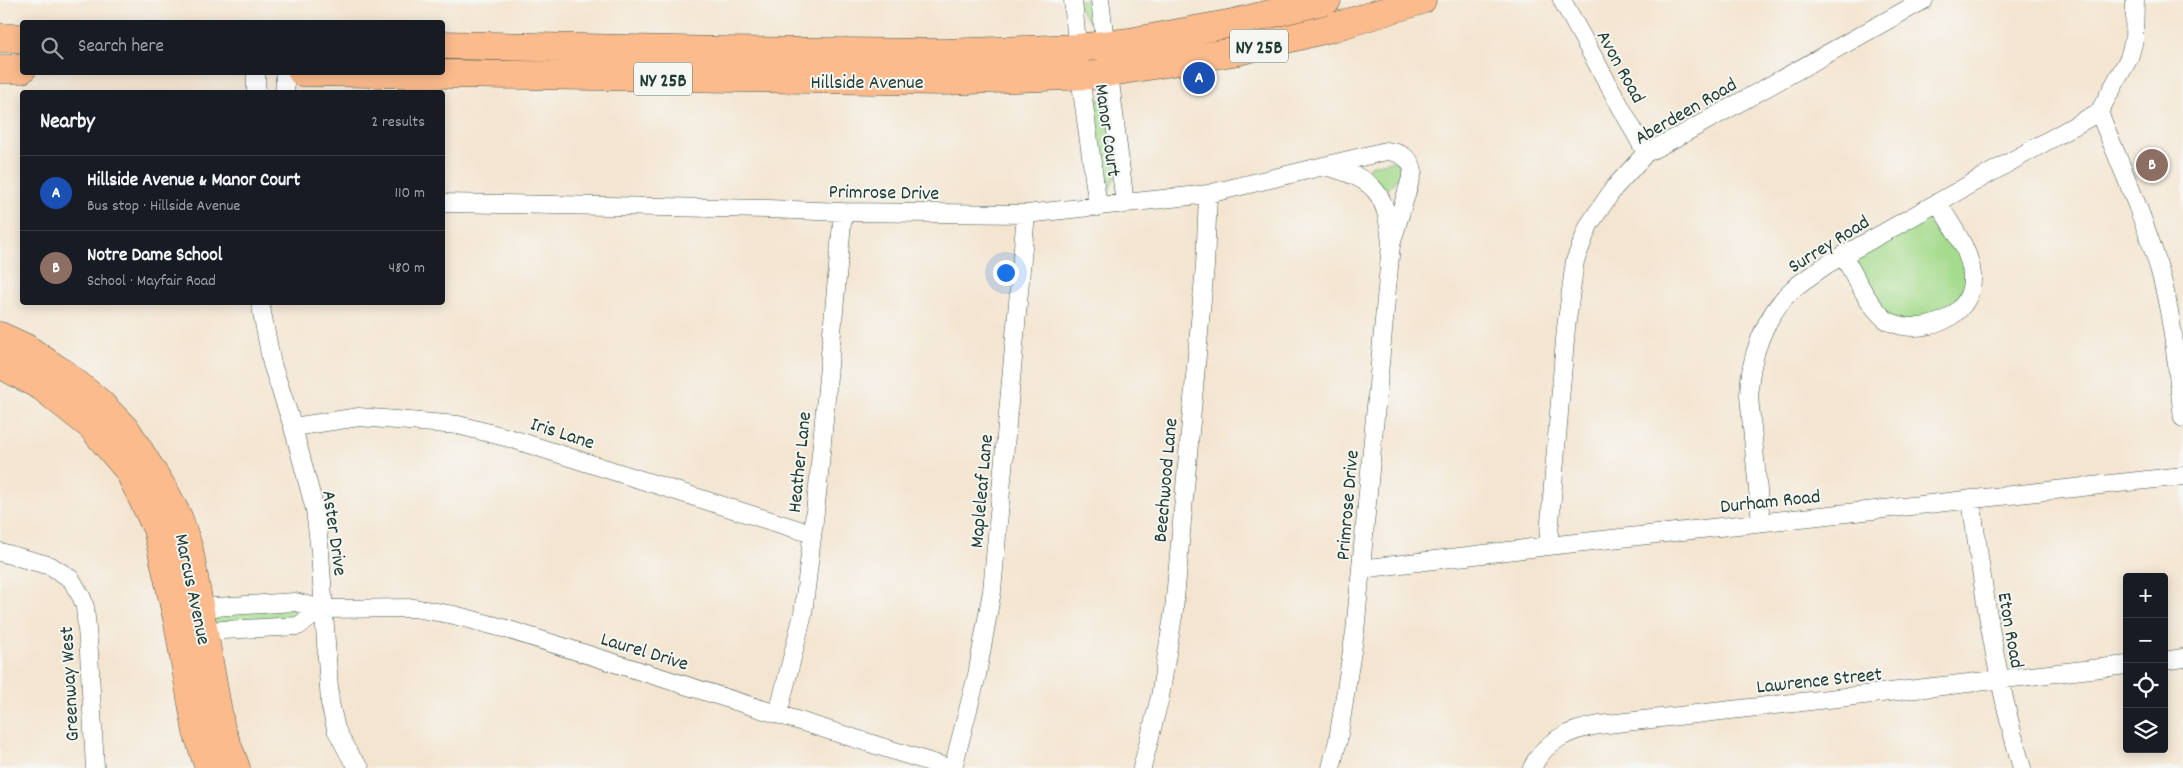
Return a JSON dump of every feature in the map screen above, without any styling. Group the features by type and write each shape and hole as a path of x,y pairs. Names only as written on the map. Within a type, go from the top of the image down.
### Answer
{"main road":[{"name":"Hillside Avenue","path":"1106,58 1233,23 1327,0"},
{"name":"Hillside Avenue","path":"445,74 944,81 1106,58 1239,51 1331,28 1422,0"},
{"path":"0,38 20,38"},
{"name":"Hillside Avenue","path":"445,45 722,51 943,53 1079,61"},
{"path":"0,69 20,69"},
{"name":"Marcus Avenue","path":"0,336 26,348 63,373 100,402 127,431 165,492 179,519 189,549 221,728 236,768"},
{"name":"Marcus Avenue","path":"0,364 42,387 90,426 129,471 157,529 178,623 197,732 209,768"}],"street":[{"name":"Manor Court","path":"1073,0 1098,207"},
{"name":"Manor Court","path":"1100,0 1125,204"},
{"name":"Avon Road","path":"1562,0 1646,153"},
{"name":"Aberdeen Road","path":"1548,546 1566,328 1575,261 1589,225 1598,209 1614,188 1646,153 1924,0"},
{"path":"2135,0 2134,40 2129,58 2099,112 2143,219 2159,270 2174,334 2183,418"},
{"path":"256,75 256,90"},
{"path":"285,90 286,75"},
{"name":"Surrey Road","path":"1762,522 1748,396 1752,363 1762,333 1777,309 1788,296 1811,276 1843,256 2099,112"},
{"name":"Primrose Drive","path":"445,202 843,212 1026,214 1208,194 1321,165 1386,151 1396,152 1408,159 1412,164 1411,178 1391,245 1355,632 1338,740 1331,768"},
{"name":"Primrose Drive","path":"1321,165 1358,177 1380,194 1386,207 1391,245"},
{"name":"Beechwood Lane","path":"1142,768 1160,697 1174,610 1205,266 1208,194"},
{"path":"1843,256 1873,305 1885,319 1893,324 1916,328 1935,325 1947,319 1966,301 1971,287 1972,276 1969,257 1938,203"},
{"name":"Heather Lane","path":"778,714 803,614 843,212"},
{"name":"Mapleleaf Lane","path":"953,768 977,675 992,591 1026,214"},
{"name":"Aster Drive","path":"261,305 272,364 293,427 315,510 320,552 330,703 336,729 350,756 360,768"},
{"name":"Iris Lane","path":"293,427 359,417 458,425 509,438 812,534"},
{"name":"Durham Road","path":"1362,569 1971,498 2183,476"},
{"name":"Eton Road","path":"1971,498 1984,600 1999,680 2022,768"},
{"name":"Greenway West","path":"0,552 51,566 71,580 82,598 85,607 89,652 95,768"},
{"name":"Laurel Drive","path":"178,623 295,602 323,609 414,608 454,615 512,631 949,768"},
{"name":"Laurel Drive","path":"202,620 298,626 323,609"},
{"path":"2168,660 2183,658"},
{"name":"Lawrence Street","path":"1532,768 1536,758 1549,744 1562,735 1584,727 2123,665"}],"green space":[{"path":"1077,0 1097,0 1089,22 1077,5"},
{"path":"1098,98 1111,114 1117,172 1109,191 1097,174 1091,116"},
{"path":"1391,161 1398,162 1401,172 1389,188 1383,188 1367,173 1370,166"},
{"path":"1938,203 1972,276 1947,319 1893,324 1843,255"},
{"path":"200,608 323,609 298,626 204,631"}],"place":[{"name":"Hillside Avenue & Manor Court","path":"1199,78"},
{"name":"Notre Dame School","path":"2152,165"}]}
